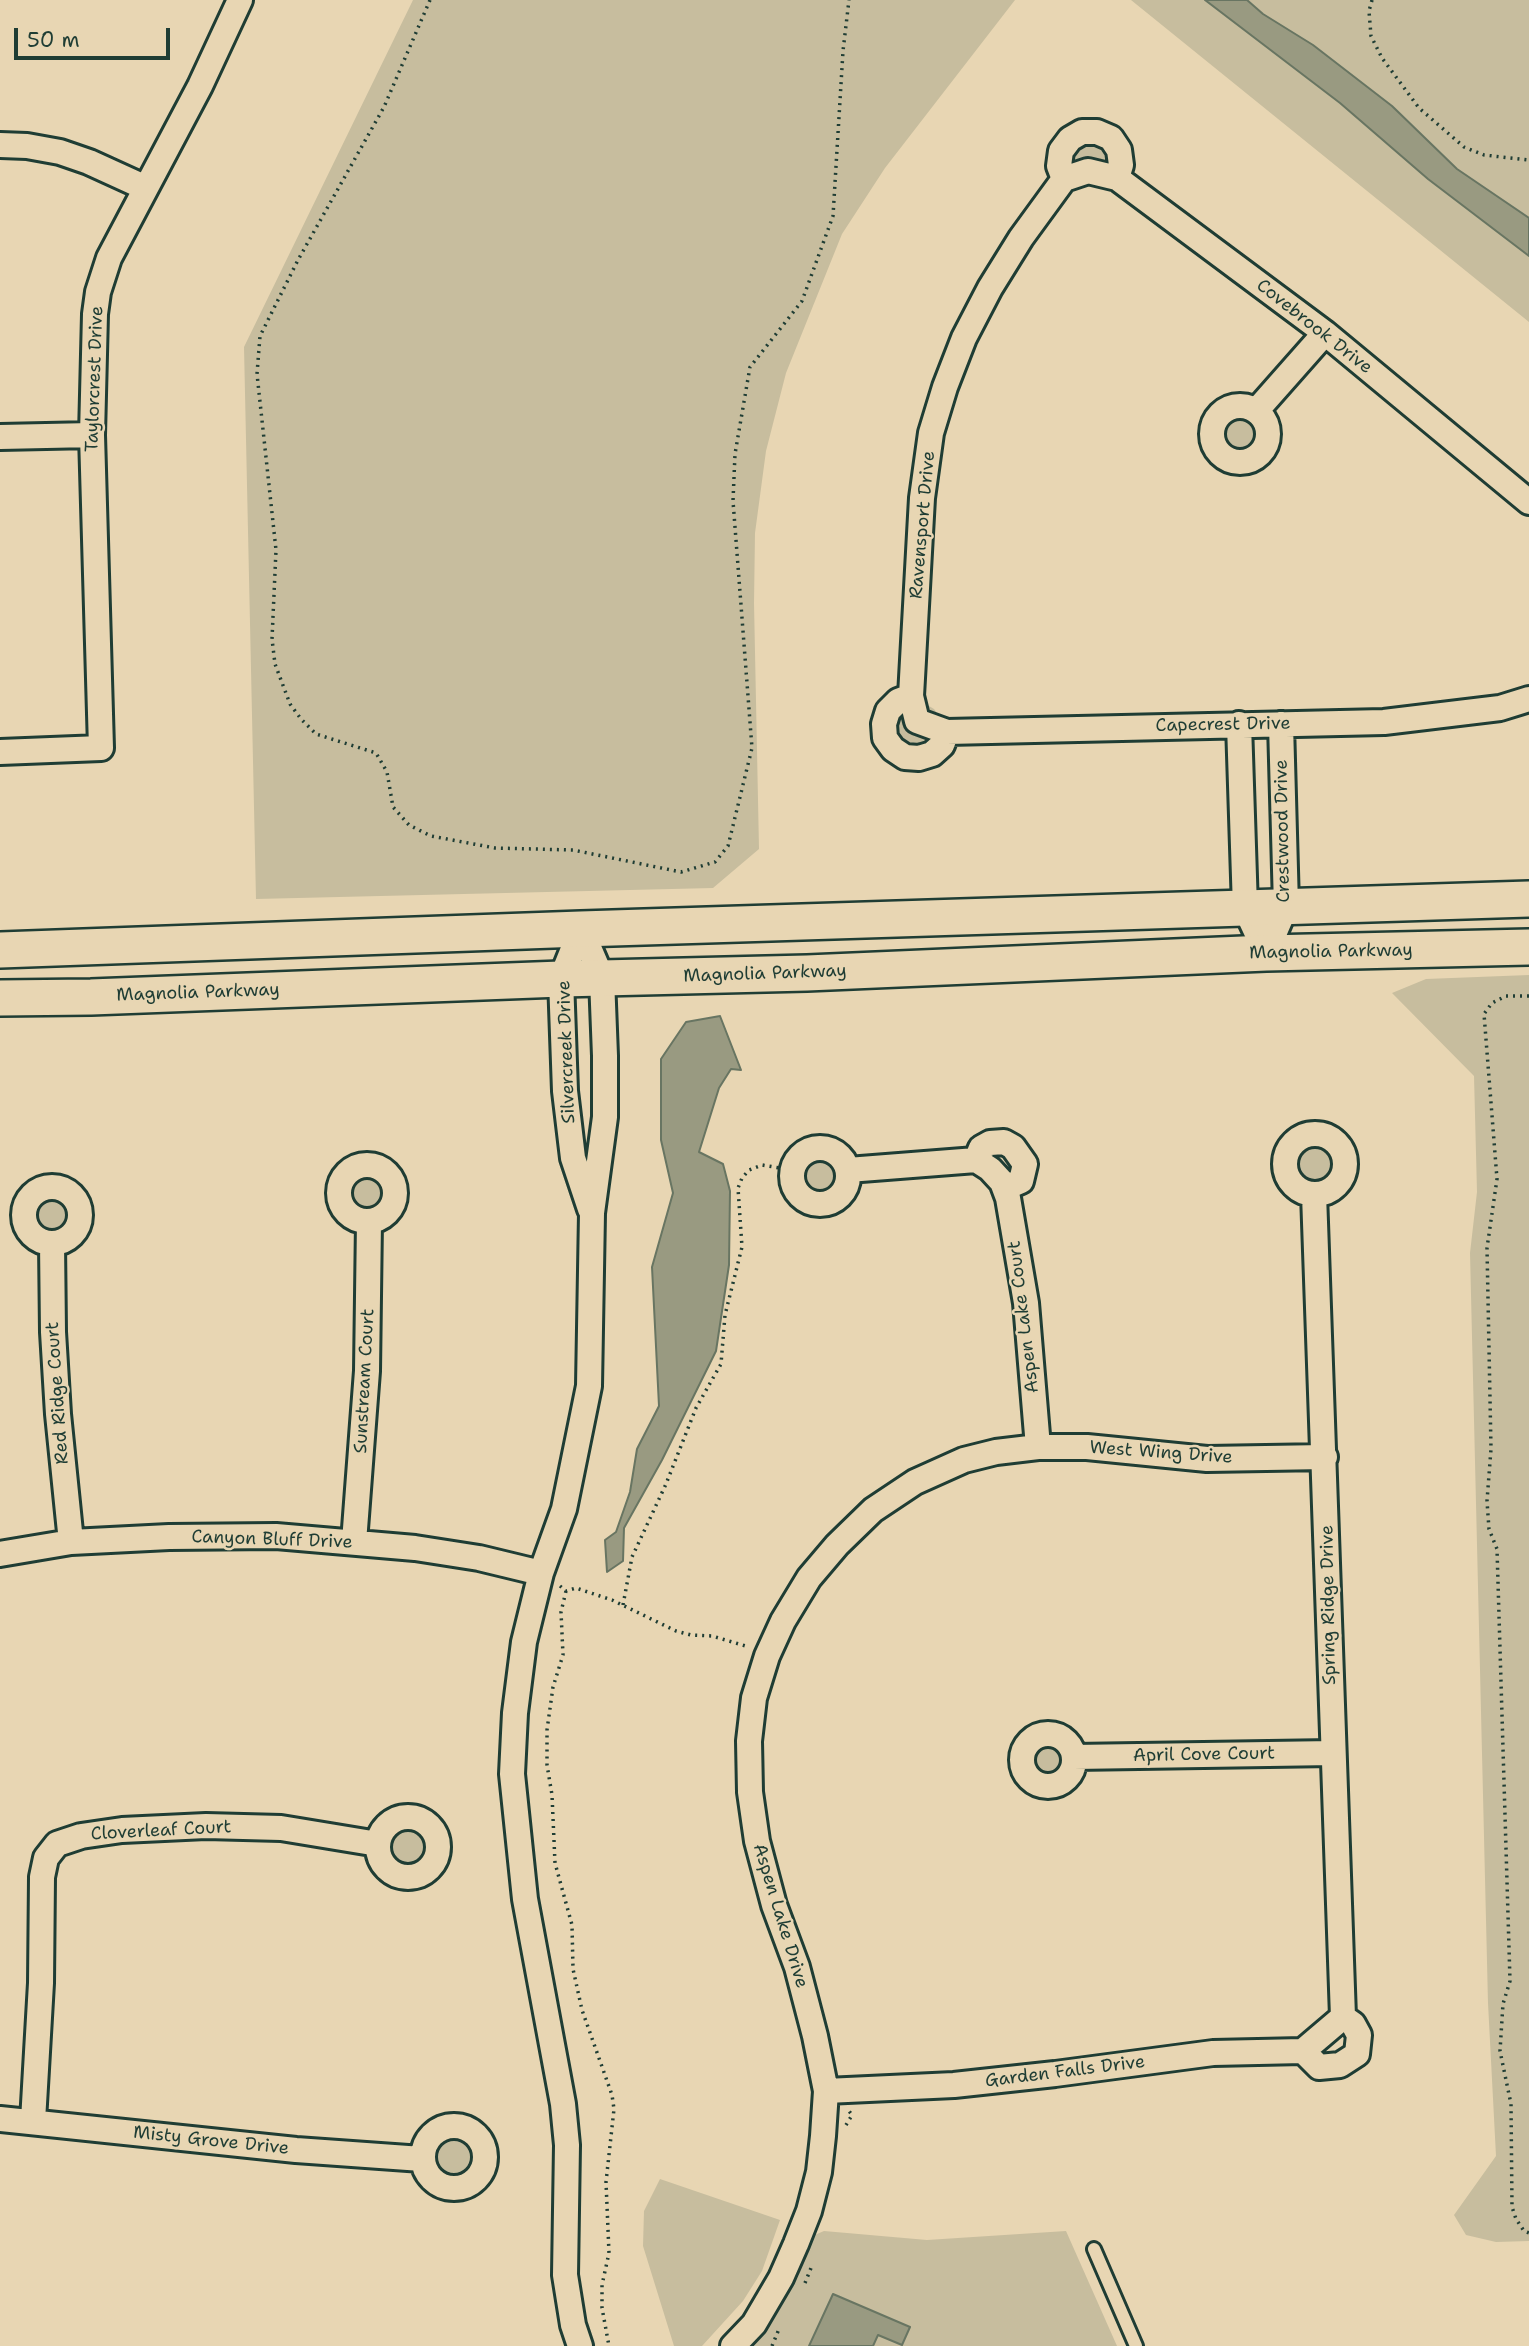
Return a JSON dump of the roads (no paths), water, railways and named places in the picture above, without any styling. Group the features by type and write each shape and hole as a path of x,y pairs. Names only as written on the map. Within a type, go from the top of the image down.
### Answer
{"main road":[{"path":"0,950 1529,899"},
{"name":"Magnolia Parkway","path":"0,998 807,973 1266,953 1529,947"},
{"path":"44,948 48,998"}],"street":[{"name":"Taylorcrest Drive","path":"0,752 101,748 92,435 94,314 98,292 109,258 200,86 240,0"},
{"path":"1064,179 1059,166 1061,151 1070,139 1082,132 1097,132 1111,138 1119,150 1122,164 1117,178"},
{"path":"0,145 27,146 60,152 146,188"},
{"name":"Covebrook Drive","path":"1064,179 1088,172 1117,178 1325,333 1529,502"},
{"name":"Ravensport Drive","path":"917,721 911,696 922,498 934,422 964,338 989,288 1064,179"},
{"path":"1257,410 1325,333"},
{"path":"0,437 92,435"},
{"path":"911,696 898,701 888,711 884,724 886,738 893,750 905,757 919,758 932,754 942,745 947,732"},
{"name":"Capecrest Drive","path":"917,721 947,732 1384,722 1506,707 1529,699"},
{"name":"Crestwood Drive","path":"1266,953 1286,906 1281,723"},
{"path":"1239,724 1245,908 1266,953"},
{"name":"Silvercreek Drive","path":"541,1573 564,1509 589,1386 592,1213 606,1117 602,978 581,929"},
{"name":"Silvercreek Drive","path":"581,929 561,979 565,1091 573,1158 592,1213"},
{"name":"Aspen Lake Court","path":"848,1170 976,1160 981,1147 990,1143 1004,1142 1013,1146 1025,1164 1021,1181 1005,1188 1026,1303 1038,1447"},
{"path":"816,1148 832,1151 845,1162 848,1170 845,1187 840,1195 825,1203 816,1203 800,1195 795,1188 793,1170 800,1156 816,1148"},
{"name":"Spring Ridge Drive","path":"1314,1194 1343,2017"},
{"name":"Sunstream Court","path":"354,1542 367,1371 369,1221"},
{"name":"Red Ridge Court","path":"52,1243 53,1332 58,1414 71,1542"},
{"name":"West Wing Drive","path":"1038,1447 1087,1447 1207,1459 1325,1457"},
{"name":"Aspen Lake Drive","path":"733,2346 754,2324 781,2278 809,2211 819,2172 826,2091 816,2036 797,1967 774,1905 757,1841 750,1792 749,1741 754,1698 767,1656 783,1621 809,1578 837,1545 873,1510 915,1482 964,1460 996,1452 1038,1447"},
{"name":"Canyon Bluff Drive","path":"0,1553 71,1542 262,1536 354,1542 479,1558 541,1573"},
{"path":"541,1573 524,1642 515,1713 512,1774 525,1899 563,2104 567,2145 565,2275 573,2325 580,2346"},
{"name":"April Cove Court","path":"1074,1757 1333,1753"},
{"name":"Cloverleaf Court","path":"33,2121 41,1983 42,1877 46,1858 57,1844 81,1836 122,1830 206,1826 281,1828 378,1844"},
{"path":"1303,2051 1343,2017"},
{"name":"Garden Falls Drive","path":"826,2091 967,2084 1213,2053 1303,2051 1319,2067 1340,2066 1357,2054 1359,2035 1353,2024 1343,2017"},
{"name":"Misty Grove Drive","path":"0,2119 204,2142 422,2159"}],"lane":[{"path":"1094,2249 1136,2346"}]}
